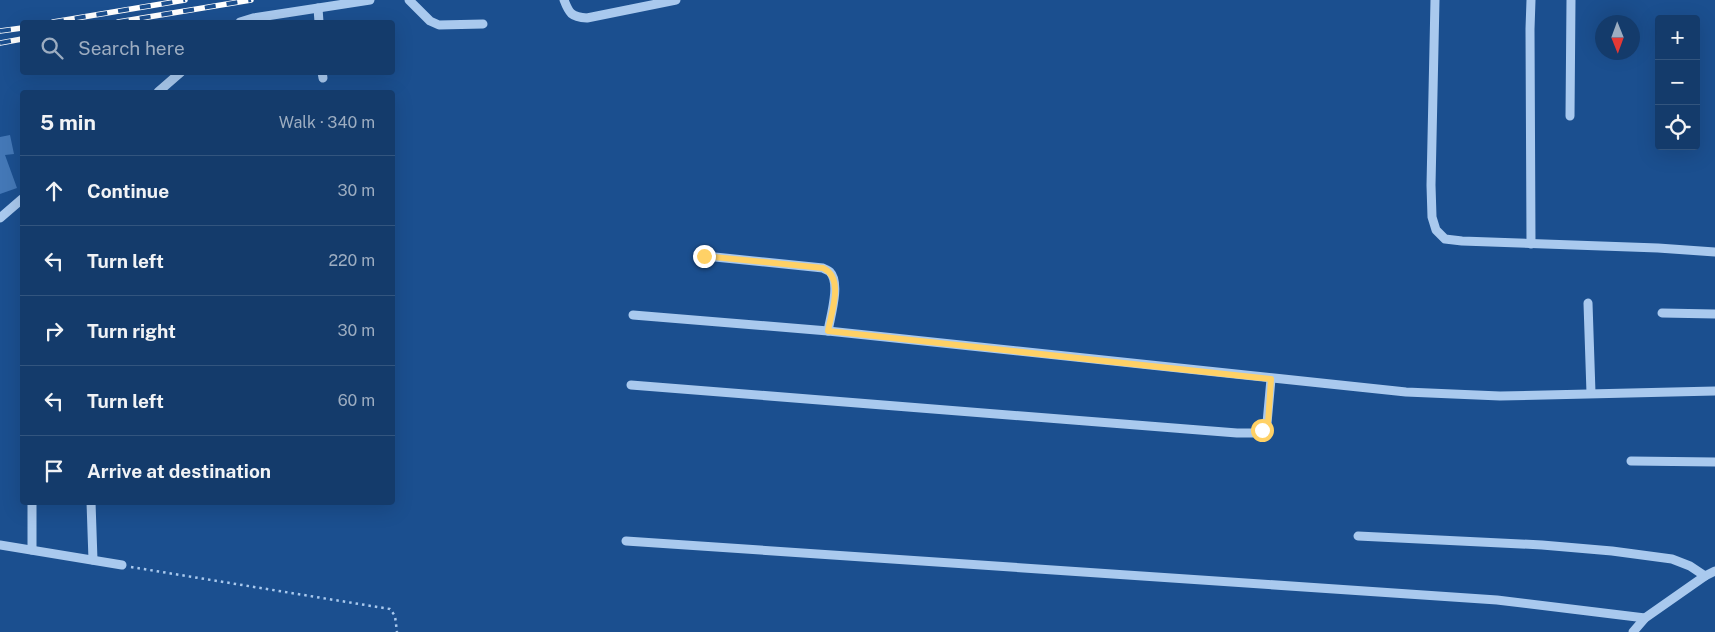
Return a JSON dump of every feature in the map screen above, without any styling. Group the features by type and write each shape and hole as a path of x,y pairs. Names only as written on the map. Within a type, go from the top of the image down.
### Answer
{"street":[{"path":"246,20 370,0"},
{"path":"409,0 430,21 439,25 483,24"},
{"path":"564,0 569,12 577,18 586,18 676,0"},
{"path":"1435,0 1430,185 1432,217 1436,230 1445,239 1715,252"},
{"path":"1531,0 1531,244"},
{"path":"1570,116 1571,0"},
{"path":"318,8 319,20"},
{"path":"160,90 178,75"},
{"path":"0,218 20,201"},
{"path":"704,256 823,268 830,271 834,279 835,293 828,331"},
{"path":"1588,303 1591,393"},
{"path":"1662,313 1715,314"},
{"path":"633,315 828,331 1416,393 1500,396 1715,391"},
{"path":"631,385 1217,432 1253,433 1262,430 1268,423 1271,379"},
{"path":"1631,461 1715,462"},
{"path":"32,505 32,550"},
{"path":"91,505 93,560"},
{"path":"1358,536 1542,545 1612,551 1672,559 1690,566 1706,576"},
{"path":"626,541 1487,600 1645,618"},
{"path":"0,545 122,565"},
{"path":"1633,632 1645,618 1715,571"}],"path":[{"path":"122,565 390,609 395,616 397,632"}],"building":[{"path":"10,135 14,154 5,155 17,188 0,194 0,137"}],"railway":[{"path":"65,20 185,0"},
{"path":"130,20 251,0"},
{"path":"0,31 20,28"},
{"path":"0,43 20,39"}],"route":[{"path":"704,256 823,268 830,271 834,279 835,293 828,331 1271,379 1268,423 1262,430"}]}
